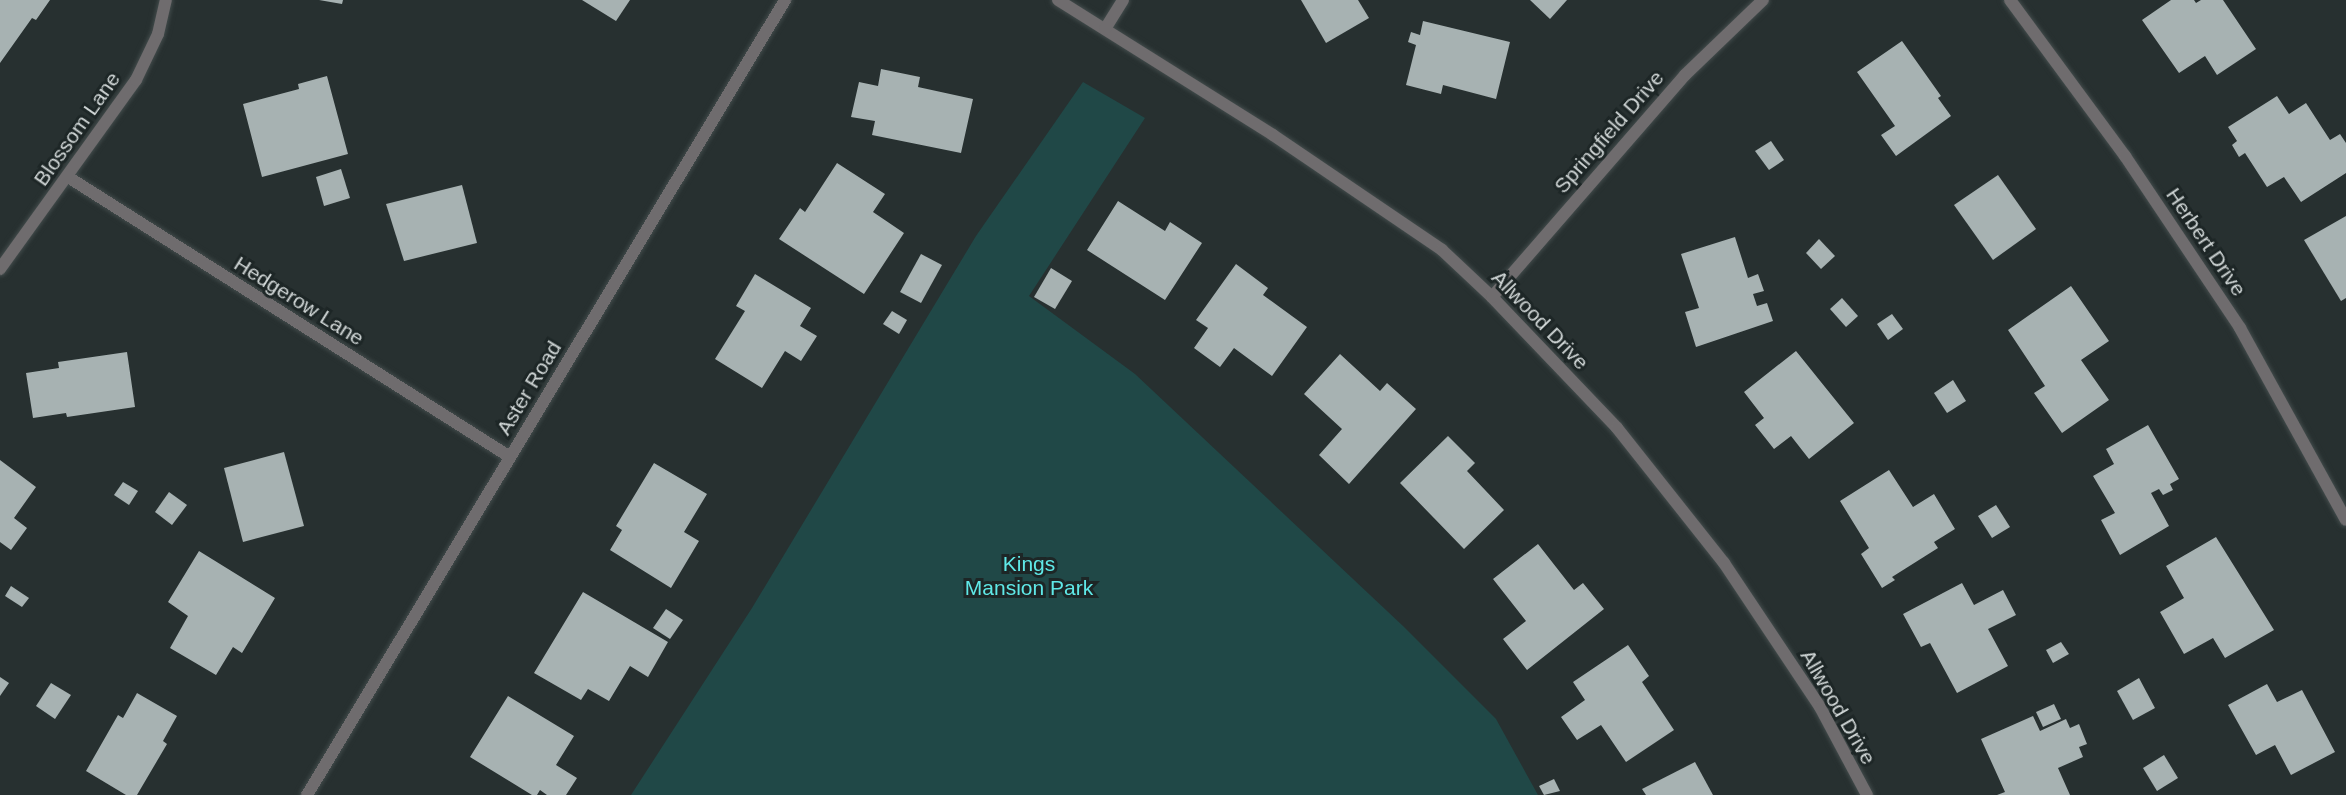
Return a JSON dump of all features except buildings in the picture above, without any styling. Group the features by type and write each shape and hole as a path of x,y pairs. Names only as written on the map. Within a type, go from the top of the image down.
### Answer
{"street":[{"name":"Blossom Lane","path":"0,269 136,80 158,34 166,0"},
{"name":"Aster Road","path":"307,795 784,0"},
{"name":"Allwood Drive","path":"1058,0 1273,135 1442,250 1492,297 1617,428 1724,563 1820,707 1867,795"},
{"path":"1105,30 1123,0"},
{"name":"Springfield Drive","path":"1492,297 1685,75 1763,0"},
{"name":"Herbert Drive","path":"2010,0 2125,156 2240,328 2346,520"},
{"name":"Hedgerow Lane","path":"68,177 510,458"}],"green space":[{"name":"Kings Mansion Park","path":"1083,82 1145,118 1029,296 1135,374 1403,626 1496,719 1538,795 631,795 752,608 976,236"}]}
